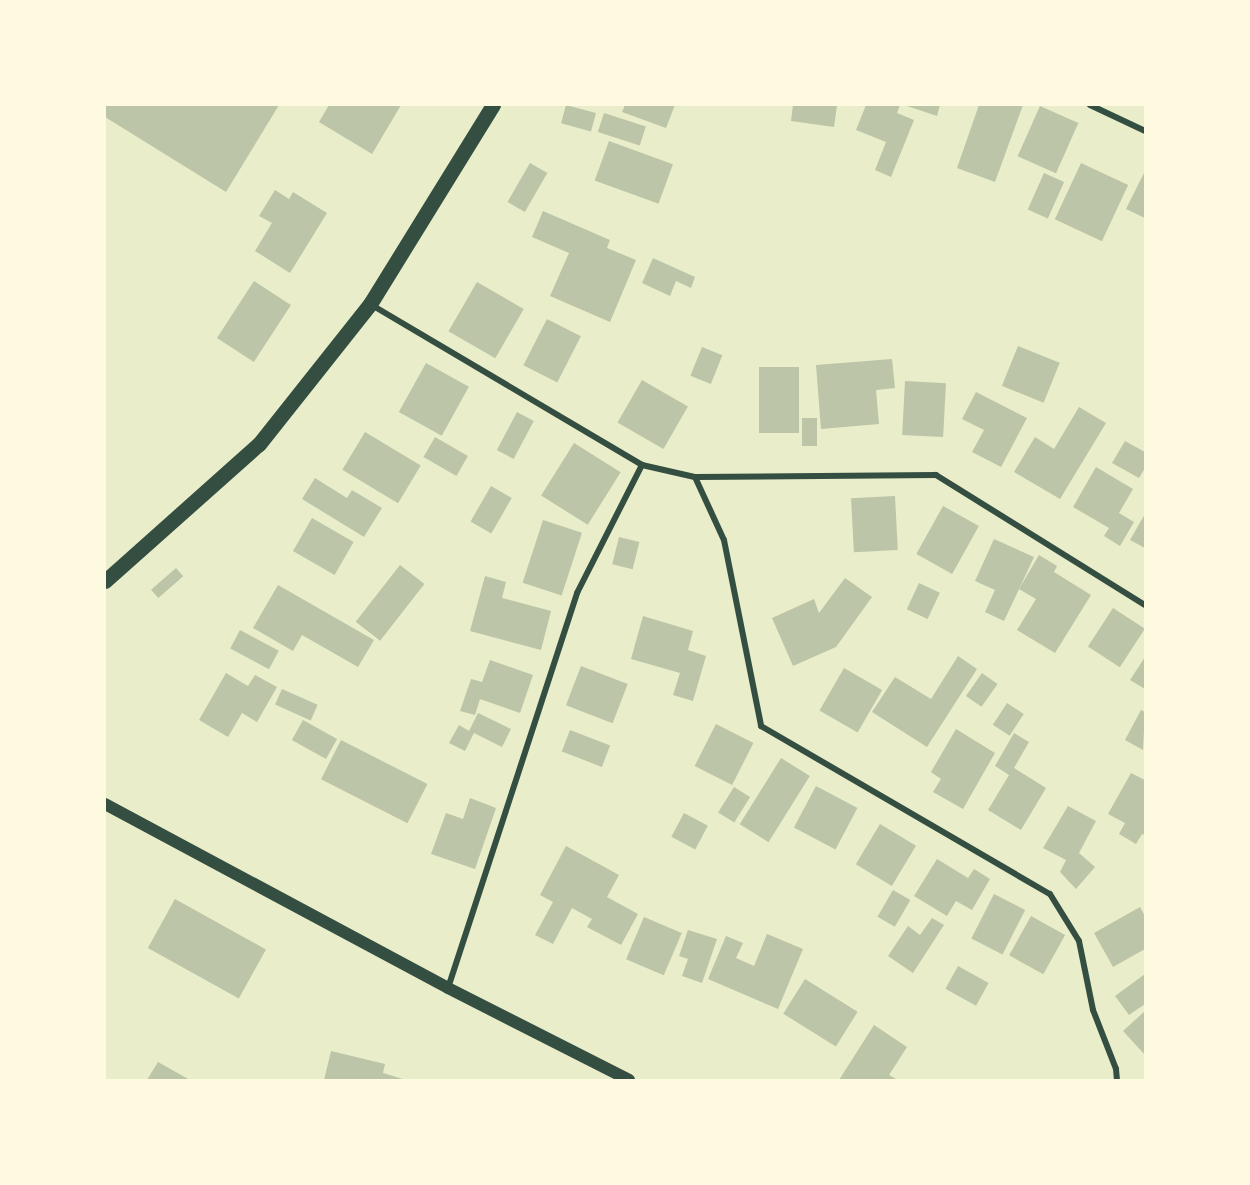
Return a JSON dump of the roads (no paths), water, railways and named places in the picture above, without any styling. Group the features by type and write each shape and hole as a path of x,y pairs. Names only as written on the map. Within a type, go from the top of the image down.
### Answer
{"main road":[{"path":"105,581 260,444 370,304 493,105"},
{"path":"105,804 448,988 629,1080"}],"street":[{"path":"1090,105 1145,131"},
{"path":"370,304 642,465 695,477 936,475 1145,605"},
{"path":"448,988 577,592 642,465"},
{"path":"695,477 724,540 761,726 1050,894 1079,941 1093,1010 1116,1069 1117,1080"}]}
